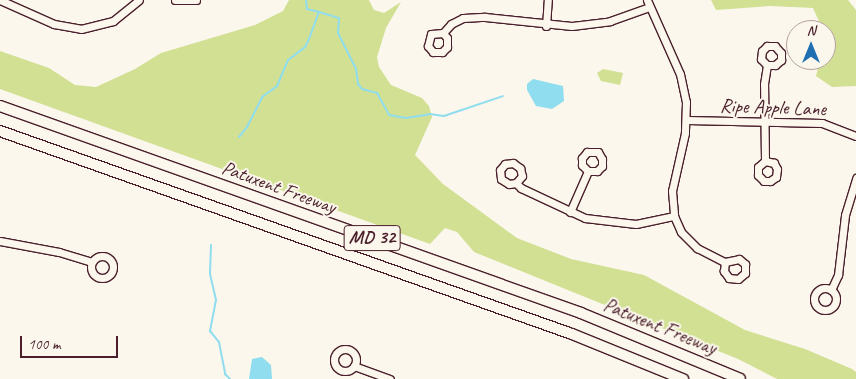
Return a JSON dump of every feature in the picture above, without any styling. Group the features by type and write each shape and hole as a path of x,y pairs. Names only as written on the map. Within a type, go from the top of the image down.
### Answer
{"highway":[{"name":"Patuxent Freeway","path":"0,106 581,312 740,379"},
{"name":"Patuxent Freeway","path":"0,131 572,334 683,379"}],"street":[{"path":"0,0 54,24 81,29 113,21 140,0"},
{"path":"175,0 196,0"},
{"path":"546,26 548,0"},
{"path":"443,33 457,20 473,17 546,26 598,23 648,3 680,74 687,120 672,191 674,216 692,244 725,262"},
{"path":"765,161 767,66"},
{"name":"Ripe Apple Lane","path":"687,120 822,123 856,136"},
{"path":"570,212 588,171"},
{"path":"831,290 838,275 847,204 856,178"},
{"path":"516,183 529,194 570,212 615,224 646,223 674,216"},
{"path":"0,241 59,252 92,262"},
{"path":"354,366 390,379"}],"green space":[{"path":"289,0 369,0 374,10 384,13 401,2 386,28 377,57 379,67 391,85 422,98 429,106 432,117 415,155 443,184 517,238 571,259 644,275 745,330 805,349 852,369 856,372 856,379 777,379 738,359 474,252 457,232 445,228 430,244 0,89 0,51 49,68 75,85 96,87 135,69 161,53 255,25 283,11"},
{"path":"711,0 848,0 856,10 856,86 832,87 816,76 818,70 836,70 836,20 818,20 813,8 770,6 716,10"},
{"path":"603,69 623,73 620,85 601,81 597,73"}],"water":[{"path":"533,79 563,86 564,101 552,109 536,106 527,90 527,84"},
{"path":"262,357 271,365 272,379 249,379 252,359"}],"waterway":[{"path":"239,137 247,127 262,97 277,86 288,60 305,47 309,39 319,12 307,9 306,0"},
{"path":"319,12 339,18 338,33 356,69 358,84 362,89 377,93 389,115 406,118 430,114 444,116 503,96"},
{"path":"211,245 210,274 216,300 210,331 219,342 225,374 230,379"}]}
